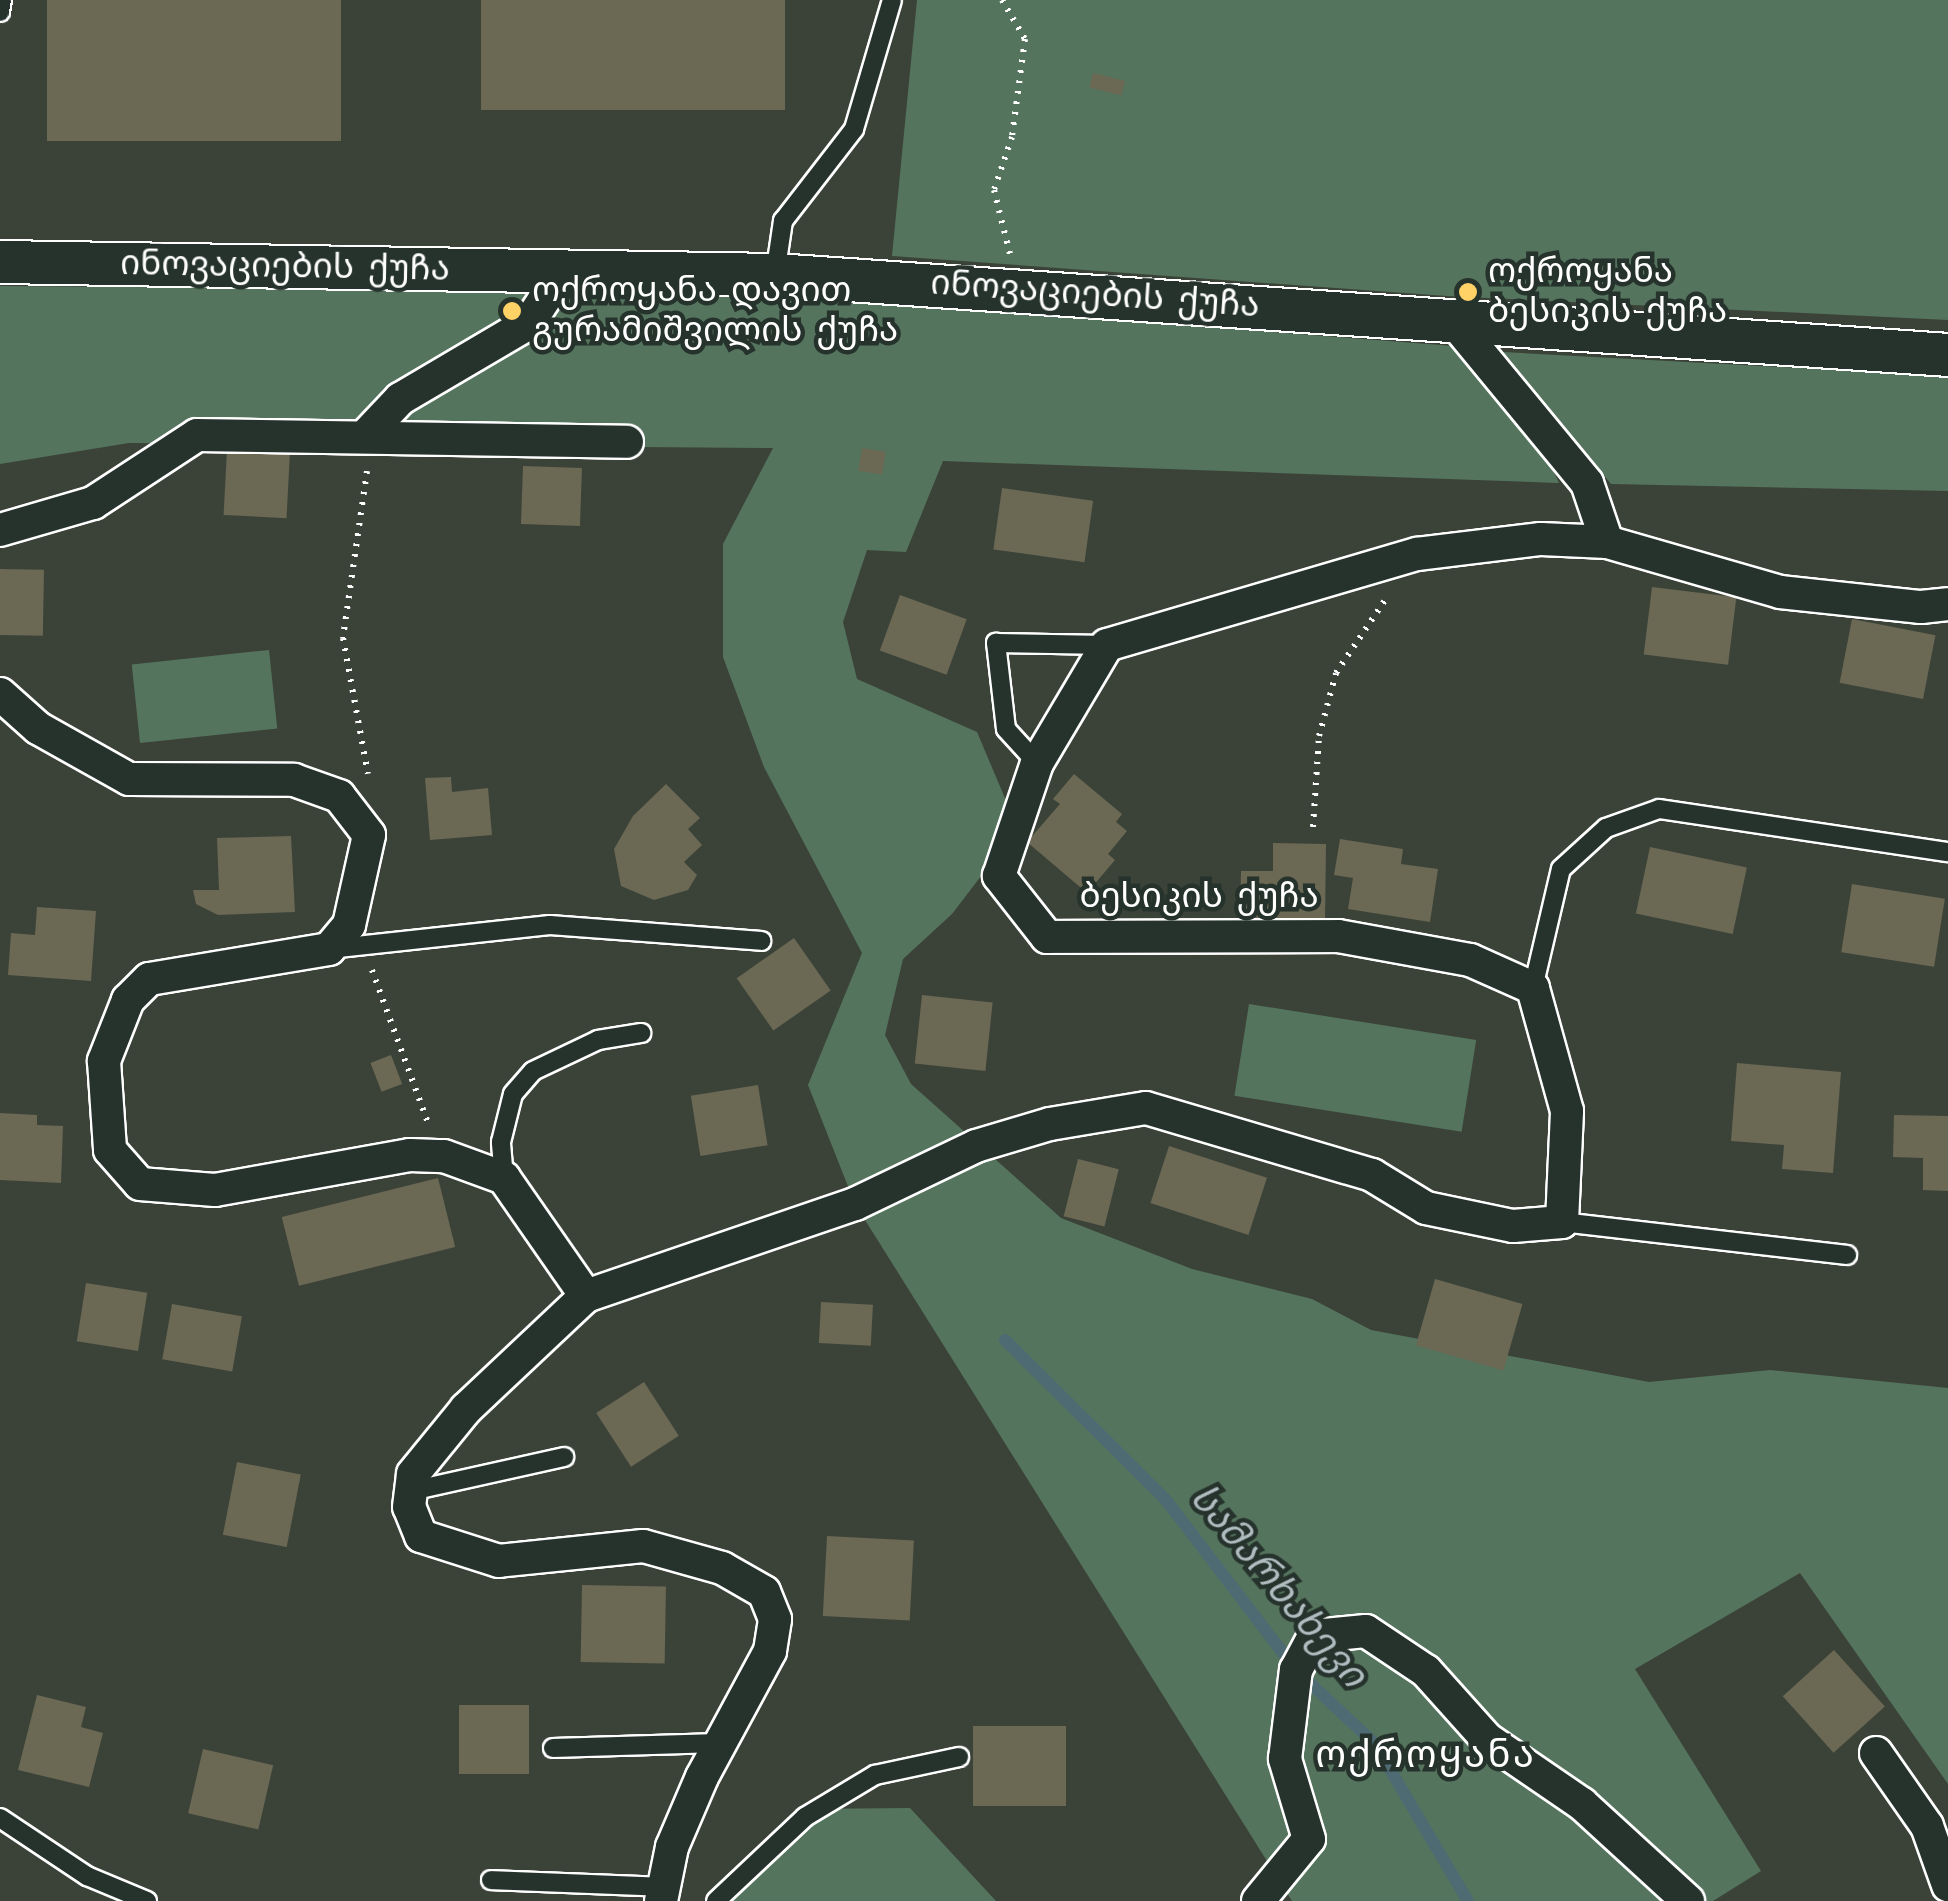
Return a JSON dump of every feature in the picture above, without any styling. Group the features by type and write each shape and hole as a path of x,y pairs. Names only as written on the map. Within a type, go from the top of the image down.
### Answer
{"street":[{"name":"ინოვაციების ქუჩა","path":"0,262 775,275 1450,318 1948,355"},
{"path":"366,435 400,399 529,323 562,272"},
{"path":"1450,318 1588,483 1607,542"},
{"path":"0,530 93,504 197,435 627,442"},
{"path":"1107,645 1417,554 1541,539 1607,542 1780,592 1921,608 1948,604"},
{"name":"ბესიკის ქუჩა","path":"1107,645 1037,762 998,876 1047,938 1338,936 1470,960 1533,988"},
{"path":"0,694 38,728 129,779 294,780 340,796 368,835 350,925 329,949 149,979 128,1000 104,1061 110,1150 140,1184 215,1190 410,1155 444,1156 504,1178 586,1296"},
{"path":"662,1894 672,1847 718,1743 770,1651 775,1619 764,1592 722,1568 643,1546 499,1561 420,1536 409,1507 413,1474 466,1409 586,1296 855,1204 976,1146 1050,1124 1146,1108 1372,1175 1426,1208 1513,1226 1562,1222 1567,1111 1533,988"},
{"path":"1258,1901 1309,1839 1285,1760 1296,1670 1314,1636 1366,1631 1426,1671 1487,1739 1582,1804 1688,1901"},
{"path":"1876,1753 1927,1826 1948,1884"}],"lane":[{"path":"0,12 2,0"},
{"path":"775,275 783,221 854,130 892,0"},
{"path":"1037,762 1006,729 996,643 1107,645"},
{"path":"1533,988 1561,869 1606,828 1658,809 1948,852"},
{"path":"329,949 550,925 761,941"},
{"path":"504,1178 501,1142 513,1094 533,1071 598,1040 642,1033"},
{"path":"1562,1222 1847,1255"},
{"path":"411,1492 564,1456"},
{"path":"554,1748 718,1743"},
{"path":"716,1901 805,1818 875,1775 958,1757"},
{"path":"0,1818 87,1876 147,1901"},
{"path":"492,1880 662,1894"}],"path":[{"path":"1002,0 1026,39 1012,137 994,190 1006,230 1010,290"},
{"path":"366,435 362,526 349,567 343,638 369,778 368,835"},
{"path":"1313,827 1319,736 1336,672 1417,554"},
{"path":"364,945 405,1070 444,1156"}],"green space":[{"path":"917,0 1948,0 1948,320 1447,296 892,256"},
{"path":"0,286 759,292 1454,346 1533,427 1559,483 943,461 906,552 867,550 843,622 857,679 977,732 1010,810 1001,850 952,914 903,959 885,1035 911,1084 1061,1218 1192,1269 1312,1299 1371,1330 1649,1382 1770,1370 1948,1388 1948,1784 1800,1573 1635,1669 1761,1871 1713,1901 1292,1901 855,1204 808,1085 862,953 764,767 723,657 723,544 773,448 129,443 0,464"},
{"path":"1503,352 1948,376 1948,491 1611,484"},
{"path":"269,650 277,729 140,743 132,664"},
{"path":"1249,1004 1476,1040 1462,1132 1234,1096"},
{"path":"910,1808 996,1901 733,1901 738,1885 803,1809"}],"building":[{"path":"47,0 341,0 341,141 47,141"},
{"path":"481,0 785,0 785,110 481,110"},
{"path":"1093,73 1125,81 1121,96 1089,88"},
{"path":"862,448 886,452 882,474 858,471"},
{"path":"227,450 290,453 287,518 224,515"},
{"path":"523,466 582,468 580,526 521,524"},
{"path":"1002,488 1093,501 1084,562 993,549"},
{"path":"0,569 44,570 43,636 0,635"},
{"path":"1652,587 1736,597 1728,665 1644,654"},
{"path":"900,595 967,619 947,675 880,650"},
{"path":"1852,619 1935,635 1923,699 1840,683"},
{"path":"1074,774 1122,814 1116,822 1127,831 1108,854 1115,860 1087,893 1027,842 1060,804 1053,799"},
{"path":"451,777 452,792 488,788 492,835 430,840 425,778"},
{"path":"666,784 700,818 688,829 702,845 684,862 697,875 688,890 654,900 621,886 614,849 633,816"},
{"path":"291,836 295,912 218,915 196,904 193,890 219,890 217,838"},
{"path":"1340,839 1403,849 1401,864 1438,869 1430,922 1348,909 1353,878 1334,875"},
{"path":"1273,843 1326,844 1325,920 1240,918 1241,871 1273,871"},
{"path":"1650,847 1747,868 1733,934 1636,914"},
{"path":"1852,884 1945,899 1934,967 1841,952"},
{"path":"37,907 96,911 91,981 8,975 11,933 35,935"},
{"path":"794,938 831,990 773,1031 737,978"},
{"path":"922,995 993,1002 985,1071 915,1064"},
{"path":"391,1055 402,1084 382,1092 370,1063"},
{"path":"1737,1063 1841,1072 1833,1173 1782,1169 1784,1145 1731,1141"},
{"path":"758,1085 768,1145 700,1156 691,1096"},
{"path":"0,1113 37,1115 37,1125 63,1126 61,1183 0,1180"},
{"path":"1894,1115 1948,1116 1948,1191 1923,1190 1923,1158 1893,1157"},
{"path":"1169,1146 1267,1178 1248,1235 1150,1203"},
{"path":"1078,1159 1119,1169 1104,1226 1064,1216"},
{"path":"438,1178 455,1247 299,1286 282,1217"},
{"path":"1435,1279 1522,1304 1503,1370 1416,1345"},
{"path":"86,1283 147,1293 138,1351 77,1341"},
{"path":"821,1302 873,1305 871,1346 819,1343"},
{"path":"172,1304 242,1316 232,1371 162,1359"},
{"path":"644,1382 679,1436 631,1467 596,1413"},
{"path":"237,1462 301,1474 287,1547 223,1535"},
{"path":"827,1536 914,1541 910,1620 823,1616"},
{"path":"582,1585 666,1586 665,1663 581,1662"},
{"path":"1834,1650 1885,1706 1834,1753 1783,1696"},
{"path":"37,1695 86,1707 81,1727 103,1733 89,1787 18,1770"},
{"path":"459,1705 529,1705 529,1774 459,1774"},
{"path":"973,1726 1066,1726 1066,1806 973,1806"},
{"path":"203,1749 273,1765 258,1830 188,1813"}],"waterway":[{"name":"სამარხახევი","path":"1005,1340 1166,1500 1296,1670 1375,1744 1468,1901"}],"place":[{"name":"ოქროყანა ბესიკის ქუჩა","path":"1468,292"},
{"name":"ოქროყანა დავით გურამიშვილის ქუჩა","path":"512,311"}],"district":[{"name":"ოქროყანა","path":"1426,1757"}]}
